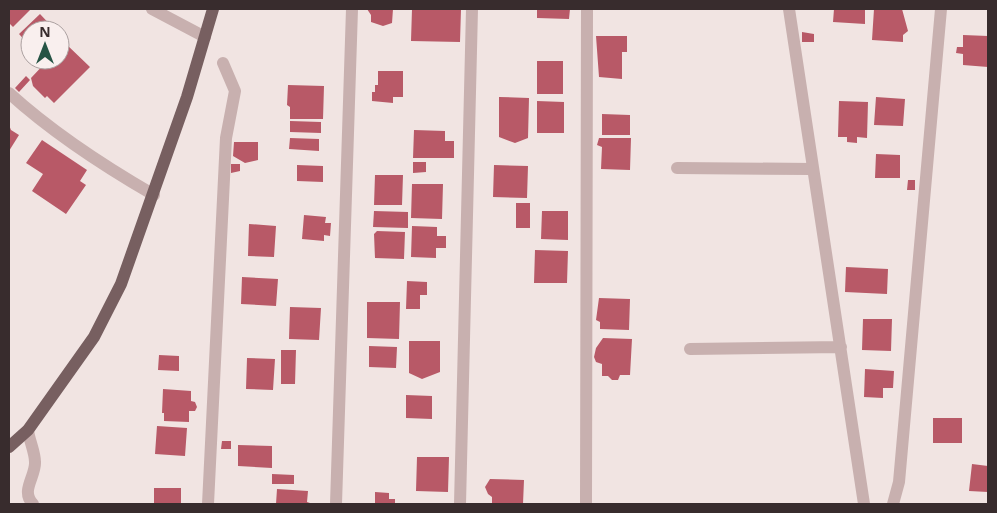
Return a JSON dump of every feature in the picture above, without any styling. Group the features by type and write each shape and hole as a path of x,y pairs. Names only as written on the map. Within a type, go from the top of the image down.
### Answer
{"main road":[{"path":"9,447 28,430 94,337 121,284 154,195 213,9"}],"street":[{"path":"152,9 205,37"},
{"path":"336,504 352,9"},
{"path":"460,504 472,9"},
{"path":"586,504 587,9"},
{"path":"789,9 864,504"},
{"path":"893,504 899,482 941,9"},
{"path":"208,504 226,138 235,91 223,63"},
{"path":"9,93 49,128 113,171 154,195"},
{"path":"677,168 813,169"},
{"path":"690,349 841,347"},
{"path":"28,430 31,448 36,460 27,490 30,501 33,504"}],"building":[{"path":"9,9 31,9 13,27 9,23"},
{"path":"367,9 393,9 392,23 383,26 371,22 371,15"},
{"path":"412,9 461,9 460,42 411,41"},
{"path":"537,9 570,9 569,19 537,18"},
{"path":"834,9 865,9 865,24 833,22"},
{"path":"874,9 902,9 908,31 903,35 903,42 872,40"},
{"path":"40,14 46,20 34,20"},
{"path":"802,32 814,34 814,42 802,42"},
{"path":"963,35 988,36 988,67 963,65 963,54 956,53 957,47 963,47"},
{"path":"596,36 627,36 627,52 622,52 622,79 599,77"},
{"path":"70,48 90,67 54,103 47,96 45,98 33,86 31,78 39,70 70,70"},
{"path":"537,61 563,61 563,94 537,94"},
{"path":"378,71 403,71 403,97 393,97 393,103 372,101 372,92 375,92 375,85 378,85"},
{"path":"26,76 30,80 19,92 15,88"},
{"path":"288,85 324,86 323,119 290,119 290,107 287,105"},
{"path":"499,97 529,98 528,138 515,143 499,137"},
{"path":"876,97 905,99 903,126 874,125"},
{"path":"537,101 564,102 564,133 537,133"},
{"path":"839,101 868,102 867,138 857,137 857,143 847,142 847,137 838,137"},
{"path":"602,114 630,115 630,135 602,135"},
{"path":"290,121 321,122 321,133 290,132"},
{"path":"9,125 11,130 19,135 9,151"},
{"path":"414,130 445,131 445,141 454,141 454,158 413,158"},
{"path":"290,138 319,139 319,151 289,149"},
{"path":"599,138 631,138 630,170 601,169 602,147 597,145"},
{"path":"42,140 87,170 80,181 86,185 66,214 32,191 43,174 26,163"},
{"path":"234,142 258,142 258,160 245,163 233,156"},
{"path":"876,154 900,155 900,178 875,178"},
{"path":"413,162 426,162 426,172 413,173"},
{"path":"231,164 240,164 240,171 231,173"},
{"path":"297,165 323,166 323,182 297,181"},
{"path":"494,165 528,166 527,198 493,197"},
{"path":"375,175 403,175 402,205 374,205"},
{"path":"908,180 915,180 915,190 907,190"},
{"path":"412,184 443,184 442,219 411,218"},
{"path":"516,203 530,203 530,228 516,228"},
{"path":"374,211 408,212 408,228 373,227"},
{"path":"542,211 568,211 568,240 541,239"},
{"path":"304,215 326,217 325,223 331,223 330,236 324,235 324,241 302,239"},
{"path":"249,224 276,226 274,257 248,256"},
{"path":"412,226 437,227 437,236 446,236 446,248 436,248 436,258 411,257"},
{"path":"377,231 405,232 404,259 375,258 374,234"},
{"path":"535,250 568,251 567,283 534,283"},
{"path":"846,267 888,269 887,294 845,292"},
{"path":"242,277 278,279 276,306 241,304"},
{"path":"407,281 427,282 427,295 420,295 420,309 406,309"},
{"path":"599,298 630,299 629,330 600,329 600,322 596,320"},
{"path":"367,302 400,302 399,339 367,338"},
{"path":"290,307 321,308 319,340 289,339"},
{"path":"863,319 892,319 891,351 862,350"},
{"path":"603,338 632,339 630,375 620,375 618,380 602,376 602,364 596,362 594,357 596,348"},
{"path":"409,341 440,341 440,372 422,379 409,373"},
{"path":"369,346 397,347 396,368 369,367"},
{"path":"281,350 296,350 295,384 281,384"},
{"path":"159,355 179,356 179,371 158,370"},
{"path":"247,358 275,359 273,390 246,389"},
{"path":"865,369 894,371 893,388 883,388 883,398 864,397"},
{"path":"163,389 191,391 191,401 195,402 197,407 195,411 189,411 189,422 164,421 164,413 162,413"},
{"path":"406,395 432,396 432,419 406,418"},
{"path":"933,418 962,418 962,443 933,443"},
{"path":"157,426 187,428 185,456 155,454"},
{"path":"222,441 231,441 231,449 221,449"},
{"path":"238,445 272,446 272,468 238,466"},
{"path":"417,457 449,457 448,492 416,491"},
{"path":"972,464 988,466 988,492 969,491"},
{"path":"272,474 294,475 294,484 272,484"},
{"path":"490,479 524,480 523,504 492,504 492,497 488,494 485,487"},
{"path":"154,488 181,488 181,504 154,504"},
{"path":"277,489 308,491 307,502 313,504 276,504"},
{"path":"375,492 389,493 389,499 395,499 395,504 375,504"}]}
